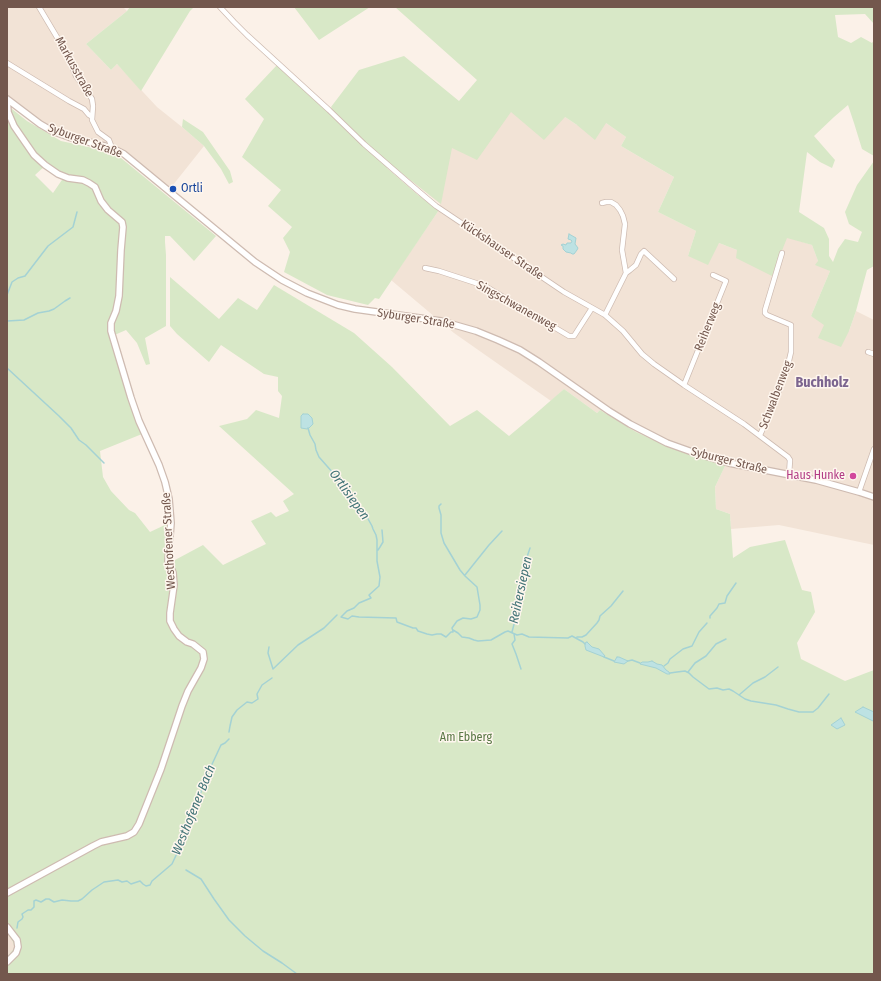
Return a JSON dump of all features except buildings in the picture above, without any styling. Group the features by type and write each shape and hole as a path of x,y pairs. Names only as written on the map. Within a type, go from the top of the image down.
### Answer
{"street":[{"name":"Markusstraße","path":"39,7 67,54 76,76 90,95 93,102 92,119"},
{"name":"Kückshauser Straße","path":"220,7 247,35 364,144 436,206 564,292 605,315 623,332 647,359 684,385 727,412 788,457 790,460 789,475"},
{"path":"7,63 84,109 92,119 98,132 109,140 112,148"},
{"name":"Syburger Straße","path":"7,99 40,124 52,131 112,148 132,159 254,262 295,288 338,305 447,322 486,335 520,350 630,424 681,448 712,459 816,480 874,497"},
{"name":"Westhofener Straße","path":"7,99 8,112 14,126 34,155 58,174 68,178 82,180 95,187 101,201 108,210 122,222 120,296 111,323 111,331 131,398 159,465 169,499 171,523 168,561 173,573 174,585 170,621 179,636 199,648 204,659 201,668 188,691 161,770 139,824 134,832 128,836 101,842 7,893"},
{"path":"602,203 611,202 616,205 623,216 625,224 622,250 626,272"},
{"path":"605,315 626,272 636,265 644,251 674,279"},
{"name":"Schwalbenweg","path":"760,435 788,369 791,352 791,325 765,313 782,253"},
{"name":"Singschwanenweg","path":"425,268 485,286 572,337 592,308"},
{"name":"Reiherweg","path":"684,385 726,281 713,275"},
{"path":"868,352 874,354"},
{"path":"859,492 874,448"},
{"path":"7,927 17,940 18,947 16,953 7,962"}],"shaded area":[{"path":"7,7 123,7 127,11 86,44 111,70 117,64 157,107 204,146 169,190 124,154 52,131 7,99"},
{"path":"461,104 511,112 565,117 577,125 606,123 626,137 621,146 674,177 658,212 696,231 688,256 719,243 737,250 787,237 812,245 818,261 830,271 811,316 849,331 856,311 874,320 874,545 779,525 731,529 730,514 716,509 715,487 725,466 667,446 636,432 600,410 597,413 564,389 551,401 454,333 391,280 439,210 440,204 405,176"},
{"path":"7,933 13,942 14,948 7,957"}],"green space":[{"path":"130,7 194,7 190,11 141,91 117,64 111,70 86,44"},
{"path":"294,7 370,7 319,40"},
{"path":"395,7 874,7 874,24 865,14 835,15 838,37 851,43 861,37 872,43 874,40 874,156 862,149 848,105 814,136 835,160 832,168 820,162 807,152 799,212 824,228 829,239 829,256 833,262 838,249 845,239 858,242 862,232 849,224 845,212 857,185 874,161 874,266 867,270 856,311 849,331 841,347 818,338 824,325 811,316 830,271 815,265 818,261 812,245 787,238 772,276 736,258 737,250 719,243 708,265 688,256 696,231 658,212 674,177 621,146 626,137 606,123 595,140 565,117 544,140 511,112 477,160 452,148 441,204 390,164 387,168 418,195 439,210 379,299 375,298 368,305 327,295 284,272 290,252 283,238 292,227 268,206 281,190 242,157 264,119 245,99 277,65 335,114 331,107 359,70 404,56 459,101 477,80"},
{"name":"Am Ebberg","path":"7,105 27,121 61,141 102,150 121,158 216,236 194,261 170,236 165,236 166,326 145,338 150,364 146,365 137,343 126,330 110,337 142,434 100,451 103,477 111,491 129,510 135,513 150,532 167,524 169,561 175,560 203,545 223,565 266,544 251,521 271,512 276,517 289,511 283,501 294,494 219,426 247,419 256,410 279,418 282,396 278,391 278,377 264,374 221,345 209,362 177,334 170,326 170,277 219,319 238,298 257,310 274,285 354,333 392,367 450,426 477,410 509,436 564,389 597,413 600,410 636,432 667,446 725,466 715,487 716,509 730,514 733,558 750,547 785,540 802,590 811,592 815,612 797,643 801,659 845,681 874,670 874,974 7,974 7,957 14,946 7,933","holes":["47,164 66,174 53,193 35,175"]},
{"path":"183,119 203,132 230,171 233,182 229,184 221,169 204,146 182,127"}],"water":[{"path":"569,234 576,238 575,244 578,248 574,254 566,252 561,245 571,243 572,241 568,239"},
{"path":"303,414 308,414 312,418 313,424 307,429 301,428 301,416"},
{"path":"587,642 592,647 599,649 605,656 604,657 586,650 585,643"},
{"path":"617,657 628,661 624,664 614,662"},
{"path":"652,661 662,665 670,674 656,668 640,664 642,662"},
{"path":"863,707 874,712 873,721 855,712"},
{"path":"841,718 845,725 837,729 831,725"}],"waterway":[{"path":"7,295 12,282 25,276 48,246 73,227 77,212"},
{"path":"7,321 24,320 38,313 49,311 70,298"},
{"path":"7,368 59,416 71,428 79,440 104,463"},
{"name":"Ortlisiepen","path":"308,428 319,457 334,474 338,480 338,485 342,487 350,501 359,507 367,517 377,540 377,561 380,577 379,586 369,595 371,598 359,603 341,617"},
{"path":"441,504 439,508 441,515 441,533 444,543 460,570 477,587 480,605 480,610 477,617 471,619 463,618 457,621 452,628 453,631"},
{"path":"378,550 383,542 382,530"},
{"path":"465,575 502,531"},
{"name":"Reihersiepen","path":"512,632 518,609 518,599 524,566 530,548"},
{"path":"710,618 719,604 725,603 727,596 736,583"},
{"path":"577,637 586,635 597,623 600,616 611,606 623,591"},
{"name":"Westhofener Bach","path":"269,647 268,653 273,669 298,645 324,628 337,615"},
{"name":"Westhofener Bach","path":"341,617 348,619 352,616 396,618 397,622 416,628 418,631 427,634 441,634 446,637 453,632 453,630 462,637 478,641 491,640 508,631 517,635 522,634 529,637 568,638 572,636 585,644"},
{"path":"664,666 670,659 683,649 692,646 699,632 707,623"},
{"path":"514,634 515,640 512,644 521,669"},
{"path":"688,672 695,663 706,656 716,644 726,639"},
{"name":"Westhofener Bach","path":"604,657 614,661"},
{"name":"Westhofener Bach","path":"628,661 632,660 640,663"},
{"path":"739,695 753,683 765,677 778,667"},
{"name":"Westhofener Bach","path":"670,673 685,671 709,689 729,689 751,701 776,705 799,712 813,712 829,694"},
{"name":"Westhofener Bach","path":"229,732 232,717 237,710 247,702 252,703 258,699 257,694 262,685 272,678"},
{"name":"Westhofener Bach","path":"17,928 18,922 23,917 22,914 28,910 31,910 34,907 34,901 36,900 41,902 46,899 54,902 62,900 78,901 104,882 118,880 122,882 127,881 131,884 140,881 146,886 150,885 152,881 172,864 186,834 207,775 221,745 229,739"},
{"path":"186,870 201,879 229,920 245,936 263,951 297,974"}],"place":[{"name":"Ortli","path":"173,189"},
{"name":"Haus Hunke","path":"853,476"}],"district":[{"name":"Buchholz","path":"822,383"}]}
